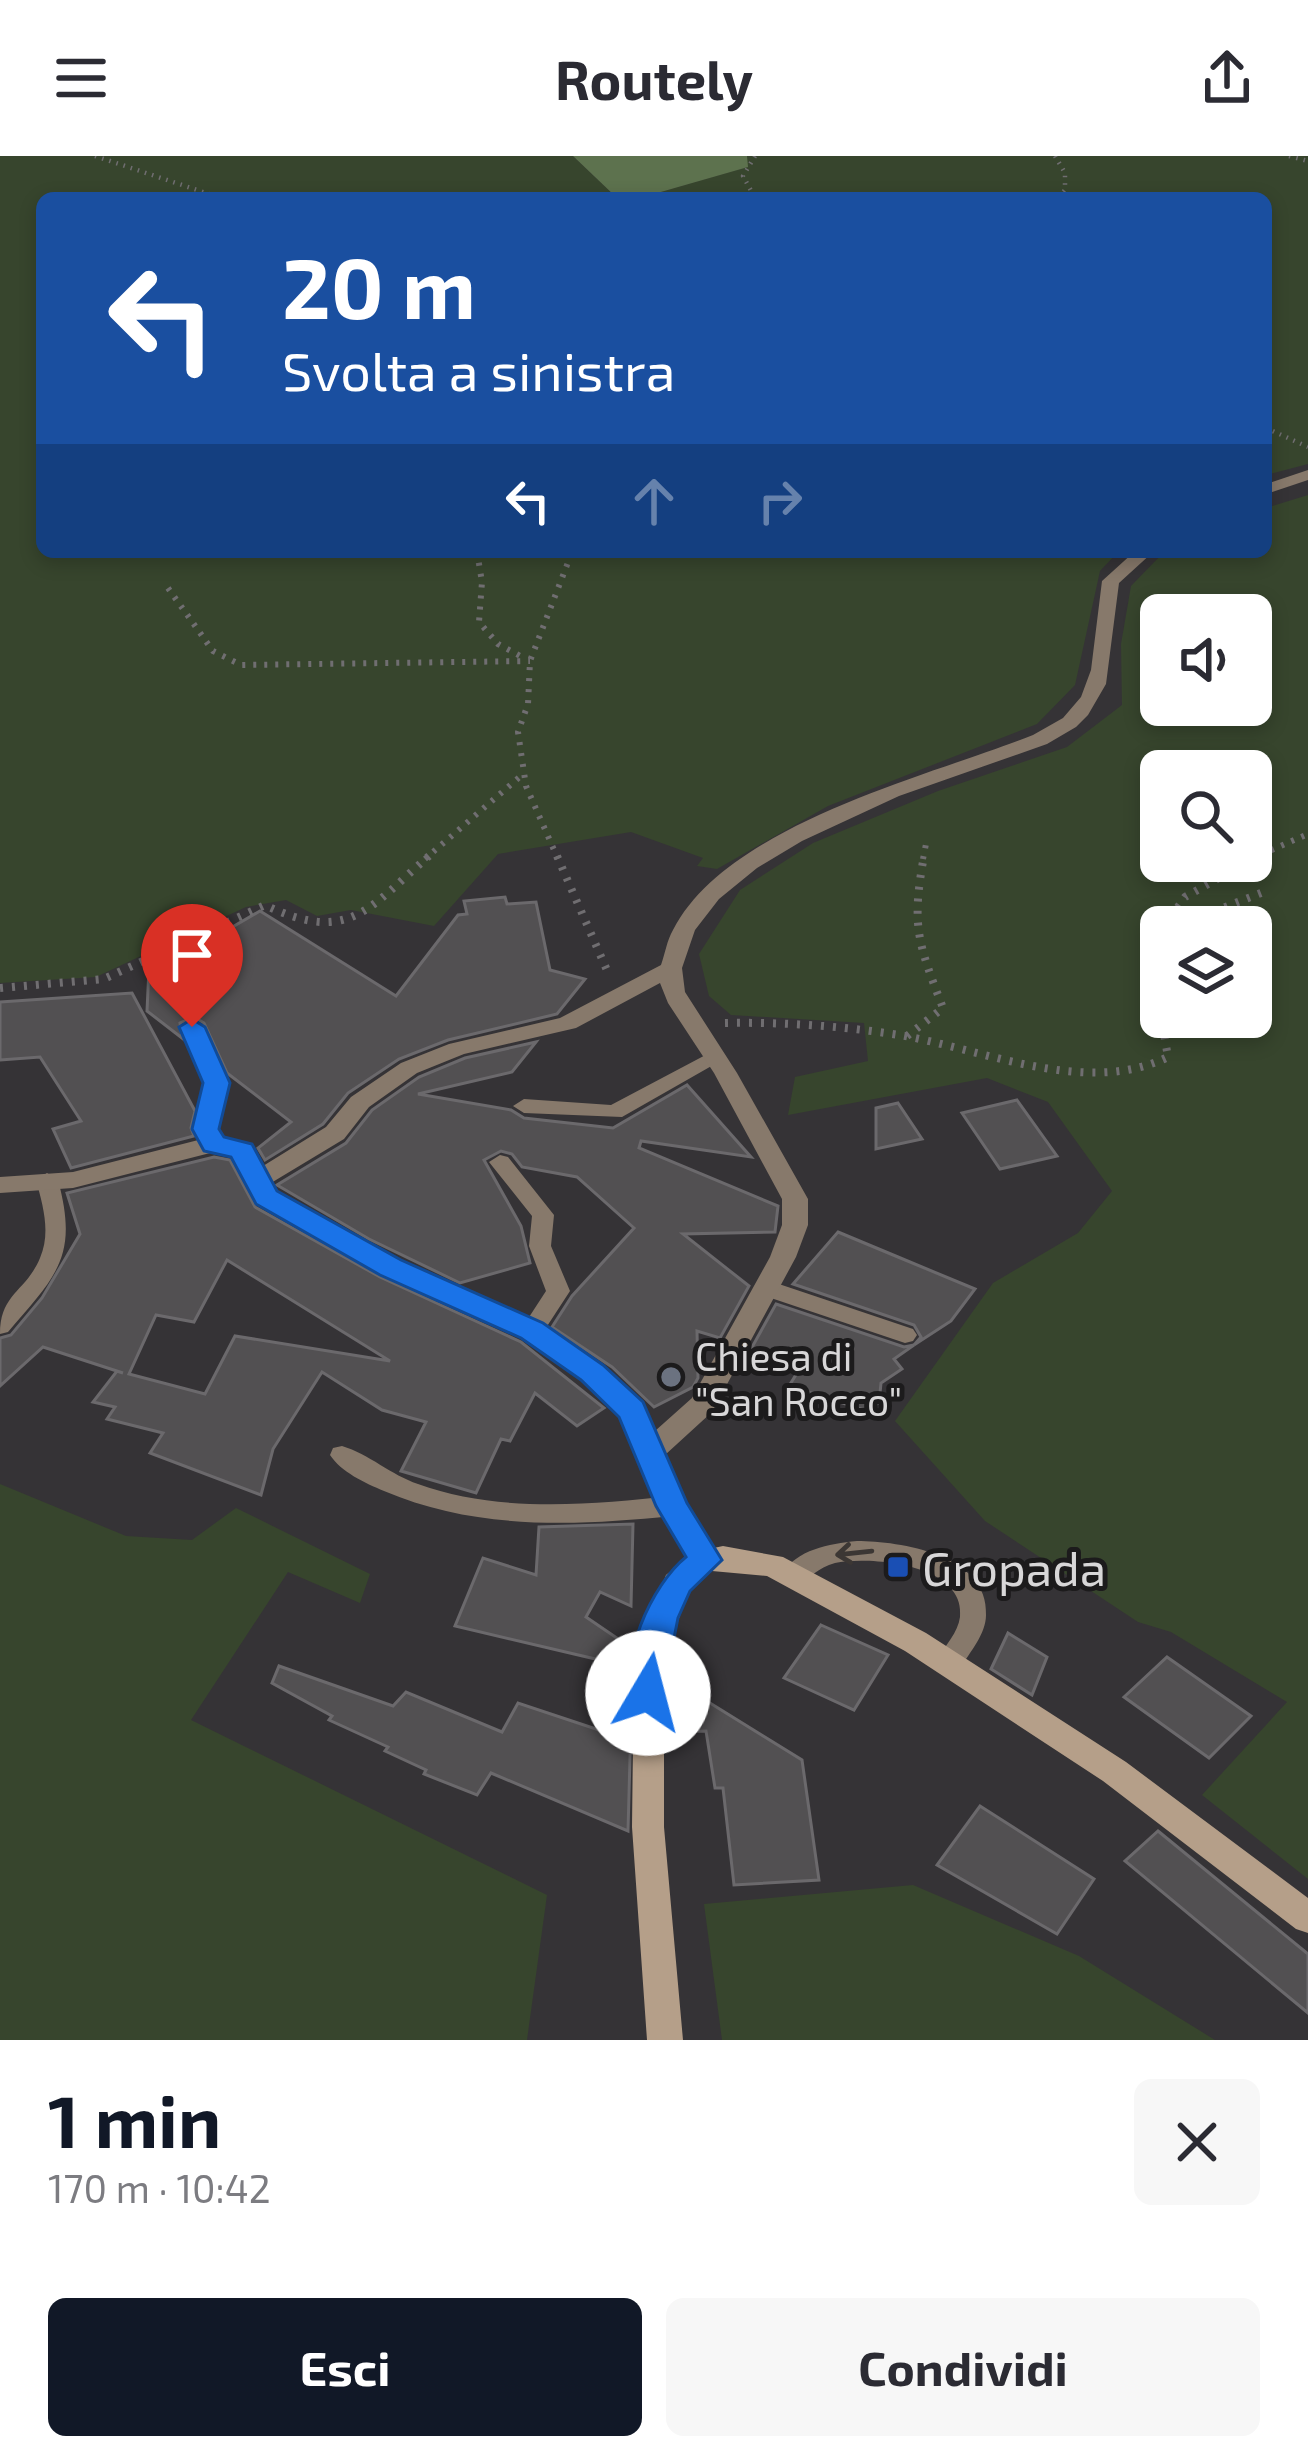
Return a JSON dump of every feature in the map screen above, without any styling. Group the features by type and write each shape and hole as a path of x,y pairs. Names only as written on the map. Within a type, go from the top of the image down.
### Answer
{"street":[{"path":"1272,487 1308,475"},
{"path":"652,1450 702,1405 767,1288 795,1225 795,1198 676,997 670,969 683,933 732,873 761,854 894,791 1044,738 1071,721 1091,698 1102,663 1105,605 1112,581 1137,558"},
{"path":"256,1181 335,1133 360,1102 409,1068 457,1049 568,1023 670,969"},
{"path":"2,1176 74,1180 214,1144 242,1150 266,1197 338,1240 532,1330 592,1372 632,1410 672,1506 705,1560"},
{"path":"665,2040 648,1827 649,1658 677,1583 705,1560 741,1559 793,1575 951,1659 1103,1759 1308,1918"}],"lane":[{"path":"192,1027 217,1083 206,1129 214,1144"},
{"path":"524,1106 615,1112 715,1056"},
{"path":"500,1162 543,1215 540,1246 558,1291 532,1330"},
{"path":"0,1326 44,1273 58,1244 60,1221 46,1180"},
{"path":"767,1288 905,1334"},
{"path":"342,1455 373,1480 436,1502 548,1511 625,1512 672,1506"},
{"path":"793,1575 818,1558 864,1550 910,1555 941,1567 964,1584 974,1611 967,1634 951,1659"}],"path":[{"path":"95,156 202,192"},
{"path":"751,192 742,176 755,156"},
{"path":"1055,156 1065,173 1063,192"},
{"path":"1289,156 1308,161"},
{"path":"1272,431 1308,447"},
{"path":"478,558 482,582 479,622 498,644 530,661"},
{"path":"570,558 530,661 528,704 518,732 523,774 620,998"},
{"path":"168,588 213,651 241,665 530,661"},
{"path":"0,988 104,980 265,905 312,928 343,923 368,909 523,774"},
{"path":"1176,906 1200,884 1308,834"},
{"path":"906,1036 943,1008 916,938 915,902 927,839"},
{"path":"1228,906 1261,893"},
{"path":"694,1026 765,1022 906,1036 1017,1063 1138,1070 1168,1057 1167,1038"}],"green space":[{"path":"0,156 573,156 611,192 36,192 36,558 1112,558 1100,571 1075,685 1037,724 828,806 717,869 697,866 703,858 631,832 498,854 434,926 351,910 317,916 286,900 246,907 96,977 0,983"},
{"path":"573,156 747,156 748,167 661,192 611,192"},
{"path":"747,156 1308,156 1308,464 1272,473 1272,192 661,192 747,167"},
{"path":"1308,495 1308,1879 1202,1795 1287,1702 1171,1632 1138,1622 985,1521 895,1421 993,1283 1078,1233 1112,1191 1048,1102 987,1078 788,1115 795,1077 868,1061 864,1023 731,1015 709,996 699,954 740,890 813,843 938,791 1067,747 1122,705 1121,644 1131,586 1158,558 1272,558 1272,506"},
{"path":"0,1484 126,1536 192,1540 236,1508 370,1574 360,1603 288,1572 191,1720 547,1895 527,2040 0,2040"},
{"path":"913,1885 1079,1956 1215,2040 722,2040 704,1904"}],"building":[{"path":"505,897 507,904 536,902 550,970 585,979 557,1014 448,1040 399,1059 348,1093 323,1124 265,1160 258,1148 291,1122 227,1073 204,1023 194,1017 180,1023 182,1038 147,1011 149,968 180,951 186,954 260,911 396,996 458,915 467,914 464,901"},
{"path":"132,993 195,1111 194,1136 71,1168 53,1129 81,1121 40,1057 0,1060 0,1002"},
{"path":"536,1042 512,1072 418,1094 511,1110 524,1118 613,1128 687,1085 751,1157 641,1141 639,1148 778,1206 775,1232 683,1234 749,1286 720,1338 697,1331 698,1378 693,1387 654,1407 612,1367 552,1327 572,1296 634,1228 577,1177 522,1167 512,1154 501,1151 484,1160 521,1226 530,1263 460,1283 369,1239 277,1185 346,1143 372,1110 419,1077 465,1058"},
{"path":"1017,1100 1057,1156 1000,1169 962,1113"},
{"path":"898,1103 922,1139 876,1149 876,1108"},
{"path":"214,1157 230,1160 255,1207 380,1277 521,1342 604,1408 577,1426 535,1393 510,1441 501,1439 476,1493 401,1471 426,1422 382,1410 322,1372 273,1449 261,1495 150,1453 163,1433 107,1419 115,1407 93,1402 117,1371 43,1347 0,1386 0,1338 11,1335 42,1298 80,1234 67,1193","holes":["227,1260 390,1361 235,1336 205,1394 129,1374 156,1315 194,1322"]},
{"path":"838,1232 975,1289 951,1321 914,1345 921,1337 914,1325 793,1284"},
{"path":"776,1304 904,1347 914,1345 894,1359 902,1369 881,1383 879,1403 864,1410 789,1386 802,1365 751,1349"},
{"path":"633,1524 631,1606 600,1592 586,1617 633,1649 628,1831 491,1773 477,1795 424,1774 426,1770 385,1751 388,1747 329,1720 332,1716 272,1683 279,1666 393,1706 406,1692 502,1732 518,1703 596,1729 608,1662 455,1626 483,1558 536,1575 539,1527"},
{"path":"821,1625 888,1655 854,1710 784,1678"},
{"path":"1008,1633 1047,1657 1032,1695 991,1669"},
{"path":"1167,1657 1251,1716 1209,1758 1124,1697"},
{"path":"668,1677 802,1760 819,1880 734,1885 723,1788 715,1788 706,1731 668,1732"},
{"path":"980,1806 1094,1879 1057,1934 937,1865"},
{"path":"1158,1831 1308,1954 1308,2013 1125,1861"}],"place":[{"name":"Chiesa di \"San Rocco\"","path":"671,1377"},
{"name":"Gropada","path":"898,1567"}],"route":[{"path":"192,1027 217,1083 206,1129 214,1144 242,1150 266,1197 391,1268 532,1330 592,1372 632,1410 672,1506 705,1560 677,1583 661,1618 649,1658 648,1693"}]}
